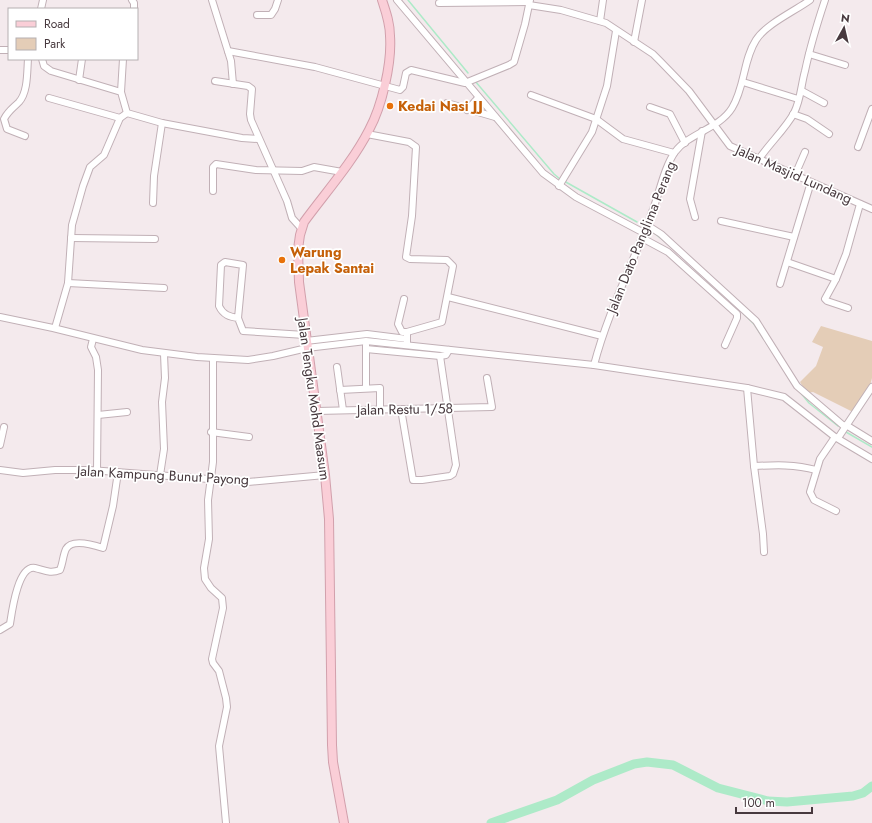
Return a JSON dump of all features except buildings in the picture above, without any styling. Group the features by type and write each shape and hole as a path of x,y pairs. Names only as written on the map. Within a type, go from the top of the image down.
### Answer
{"main road":[{"name":"Jalan Tengku Mohd Maasum","path":"344,823 333,762 332,745 330,551 325,475 306,342 298,249 301,228 342,172 367,134 375,117 384,86 390,55 390,36 382,0"}],"street":[{"path":"212,0 232,65 233,84"},
{"path":"257,15 271,15 278,0"},
{"path":"397,0 465,83 543,173 561,182 583,201 668,252 737,314 725,345"},
{"path":"600,21 603,0"},
{"path":"634,42 642,0"},
{"name":"Jalan Dato Panglima Perang","path":"594,365 602,336 643,236 674,153 685,143 714,124 732,108 743,82 749,56 757,39 771,26 810,0"},
{"path":"759,159 769,143 793,114 802,91 814,32 825,0"},
{"path":"228,51 315,67 384,86 402,89 406,73 411,70 465,83 509,66 514,62 529,2"},
{"name":"Jalan Masjid Lundang","path":"439,3 529,2 600,21 634,42 661,62 689,91 730,146 872,209"},
{"path":"561,182 589,137 596,119 607,86 616,31"},
{"path":"809,54 844,65"},
{"path":"25,136 7,129 4,119 7,113 20,102 23,96 28,60"},
{"path":"42,60 46,69 121,92"},
{"path":"79,80 82,60"},
{"path":"123,60 121,92 127,113"},
{"path":"215,81 248,86 252,89 250,114 258,139 292,218 301,228"},
{"path":"743,82 798,99"},
{"path":"802,91 824,103"},
{"path":"531,95 596,119 623,139 674,153"},
{"path":"49,98 120,118"},
{"path":"467,110 478,98"},
{"path":"448,103 467,110 495,117"},
{"path":"650,107 670,114 685,143"},
{"path":"858,147 872,110"},
{"path":"127,113 162,123 242,138 258,139"},
{"path":"55,328 68,284 71,238 83,186 90,167 104,155 120,118 127,113"},
{"path":"793,114 807,119 829,134"},
{"path":"153,203 154,176 162,123"},
{"path":"695,217 690,199 702,132"},
{"path":"238,318 228,316 219,306 221,265 225,262 243,265 238,318 243,331 306,342 366,341 407,339 440,324 448,297 453,266 451,262 447,260 410,259 406,257 412,216 416,147 409,142 367,134"},
{"path":"795,175 805,152"},
{"path":"213,191 214,165 273,171 302,171 314,168 342,172"},
{"path":"780,284 811,182"},
{"path":"848,308 826,300 836,279 854,229 860,204"},
{"path":"721,222 794,237"},
{"path":"647,225 661,234 756,321 798,386 846,426 872,441"},
{"path":"71,238 154,238"},
{"path":"787,262 836,279"},
{"path":"68,284 164,288"},
{"path":"448,297 602,336"},
{"path":"404,299 398,324 400,330 407,339"},
{"path":"0,317 55,328 93,339 164,354 212,359 248,360 273,356 306,342 367,334 407,339 449,350 594,365 747,388 784,396 837,438 872,459"},
{"path":"93,339 91,349 96,357 98,370 97,471"},
{"path":"366,341 366,388"},
{"path":"366,349 440,356 446,354 449,350"},
{"path":"160,475 164,449 162,402 166,378 164,354"},
{"path":"400,409 413,480 450,476 454,474 456,465 440,356"},
{"path":"212,359 211,432 213,462 208,500 209,539 204,568 205,579 211,588 222,598 223,608 212,659 219,671 227,707 220,746 226,823"},
{"path":"337,367 343,410"},
{"name":"Jalan Restu 1/58","path":"317,411 492,407 487,378"},
{"path":"836,511 823,505 811,496 810,486 824,451 846,426 872,387"},
{"path":"340,390 380,388 380,410"},
{"path":"747,388 764,552"},
{"path":"98,414 127,412"},
{"path":"0,445 4,427"},
{"path":"211,432 249,437"},
{"path":"754,466 788,465 802,466 816,470"},
{"name":"Jalan Kampung Bunut Payong","path":"0,470 23,473 54,470 118,472 248,482 325,475"},
{"path":"0,630 10,624 15,598 23,572 27,569 35,568 55,572 60,570 66,549 77,543 103,548 113,506 118,472"}],"green space":[{"path":"821,326 872,341 872,378 870,386 853,412 813,392 807,393 800,382 816,366 823,347 812,342"}],"waterway":[{"path":"408,0 468,73"},
{"path":"475,81 554,174 560,179"},
{"path":"564,181 637,222"},
{"path":"654,233 668,244"},
{"path":"742,312 754,324 773,353"},
{"path":"800,392 809,403 838,426"},
{"path":"846,432 872,447"},
{"path":"491,823 557,800 593,780 634,764 647,762 673,765 718,788 768,801 787,802 853,796 863,793 872,786"}],"place":[{"name":"Kedai Nasi JJ","path":"390,106"},
{"name":"Warung Lepak Santai","path":"282,260"}]}
